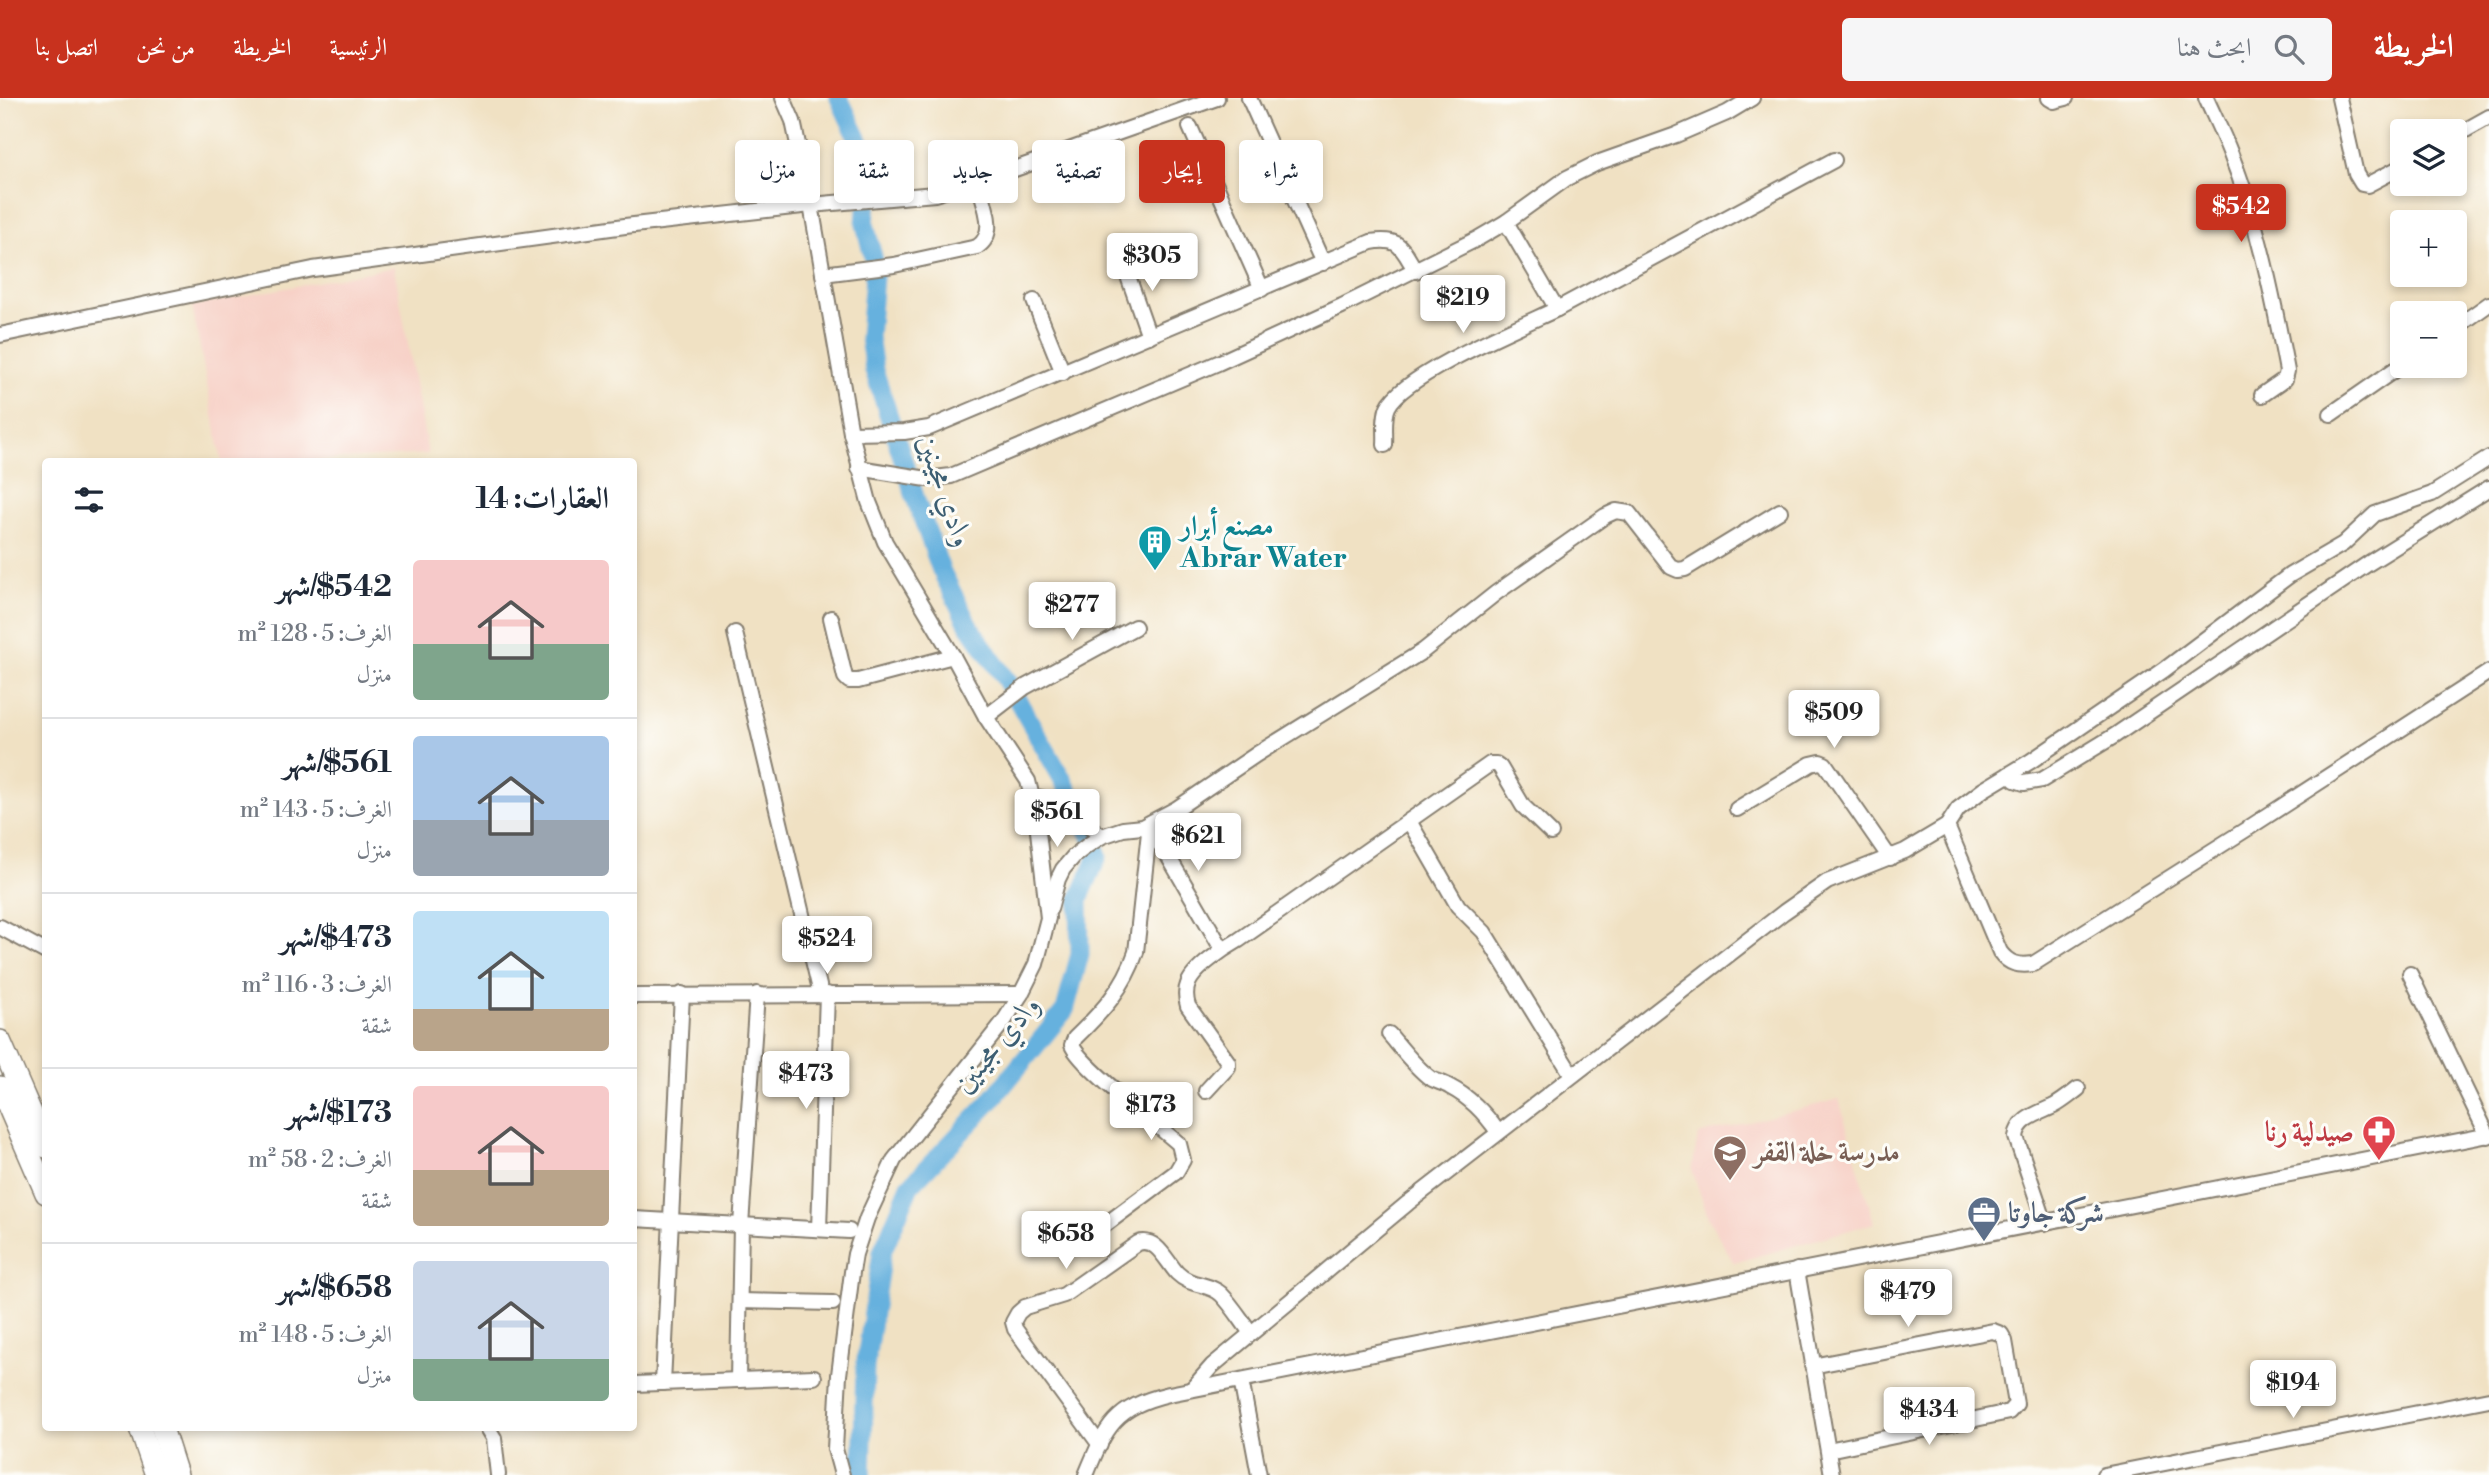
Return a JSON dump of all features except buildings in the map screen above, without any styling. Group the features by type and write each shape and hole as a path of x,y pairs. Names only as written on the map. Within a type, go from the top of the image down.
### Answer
{"highway":[{"path":"0,1041 42,1138"},
{"path":"0,1087 42,1184"},
{"path":"141,1431 156,1475"},
{"path":"163,1431 177,1475"}],"street":[{"path":"783,98 793,121 811,205 851,433 869,502 886,542 986,717 1028,781 1048,918"},
{"path":"1018,167 1217,98"},
{"path":"1249,98 1323,263"},
{"path":"859,468 927,479 951,476 1218,363 1416,271 1506,222 1567,178 1597,163 1676,135 1727,113 1752,98"},
{"path":"2049,98 2054,101 2066,98"},
{"path":"2206,98 2231,152 2274,300 2287,370 2285,379 2262,395"},
{"path":"2339,98 2356,174 2362,184 2367,185 2390,173"},
{"path":"2467,129 2489,117"},
{"path":"1190,127 1262,289"},
{"path":"1385,445 1388,407 1410,383 1443,364 1557,309 1834,160"},
{"path":"0,335 313,269 599,229 855,200 928,195"},
{"path":"823,274 894,265 966,251 985,243 990,229 984,203"},
{"path":"1506,222 1557,309"},
{"path":"851,433 904,432 929,428 1371,242 1387,240 1399,244 1416,271"},
{"path":"1123,262 1149,336"},
{"path":"1034,301 1063,373"},
{"path":"2467,320 2489,304"},
{"path":"2331,414 2390,373"},
{"path":"1192,1389 1212,1366 1408,1203 1784,912 1827,882 1890,858 1947,826 1958,809 2164,670 2290,575 2343,544 2375,514 2432,494 2489,458"},
{"path":"2009,774 2024,783 2042,780 2114,736 2369,563 2489,488"},
{"path":"842,1475 835,1449 839,1375 852,1272 864,1227 894,1160 1004,1021 1021,994 1036,964 1058,879 1074,856 1102,836 1123,829 1146,829 1257,754 1423,651 1496,593 1605,516 1616,511 1629,513 1671,567 1678,570 1685,569 1780,511"},
{"path":"831,618 845,677 849,681 858,681 953,656"},
{"path":"986,717 1025,687 1135,627"},
{"path":"735,633 824,994 819,1229"},
{"path":"1947,826 2000,953 2013,964 2033,964 2489,672"},
{"path":"1737,809 1811,764 1820,762 1825,764 1890,858"},
{"path":"1206,1091 1228,1067 1228,1062 1188,1006 1187,984 1222,949 1239,940 1490,764 1496,764 1523,806 1551,833"},
{"path":"1032,796 1054,801 1102,836"},
{"path":"1409,821 1458,906 1484,932 1572,1075"},
{"path":"1146,829 1164,849 1222,949"},
{"path":"1086,1239 1175,1172 1183,1160 1179,1144 1096,1072 1074,1051 1072,1045 1075,1038 1111,1002 1133,962 1146,829"},
{"path":"0,927 42,950"},
{"path":"1086,1475 1114,1421 1125,1410 1151,1398 2488,1135 2410,974"},
{"path":"663,1383 682,994"},
{"path":"738,1380 741,1225 757,994"},
{"path":"637,996 1021,994"},
{"path":"1389,1034 1422,1072 1434,1081 1450,1086 1474,1103 1498,1132"},
{"path":"2045,1223 2016,1132 2026,1120 2056,1105 2078,1089"},
{"path":"637,1219 849,1231"},
{"path":"1100,1444 1015,1329 1013,1322 1025,1307 1064,1295 1146,1240 1153,1243 1178,1275 1192,1284 1219,1292 1251,1333"},
{"path":"1797,1270 1832,1475"},
{"path":"740,1301 833,1303"},
{"path":"1812,1366 1993,1331 2001,1334 2005,1340 2016,1404 2009,1412 1828,1450"},
{"path":"637,1384 814,1377"},
{"path":"1241,1380 1259,1475"},
{"path":"2104,1475 2130,1473 2489,1399"},
{"path":"490,1431 494,1438 499,1475"}],"shaded area":[{"path":"394,267 428,454 359,458 221,458 192,306"},
{"path":"1839,1099 1874,1223 1734,1263 1709,1220 1692,1170 1698,1135"}],"waterway":[{"name":"وادي مجينين","path":"839,98 870,164 865,224 875,265 869,337 874,370 917,503 941,570 968,624 1006,680 1063,780 1098,856 1079,899 1080,954 1065,1010 989,1103 910,1186 882,1252 865,1367 862,1475"}],"place":[{"name":"مصنع أبرار Abrar Water","path":"1155,572"},
{"name":"صيدلية رنا","path":"2379,1162"},
{"name":"مدرسة خلة القفر","path":"1730,1182"},
{"name":"شركة جاوتا","path":"1984,1243"}]}
